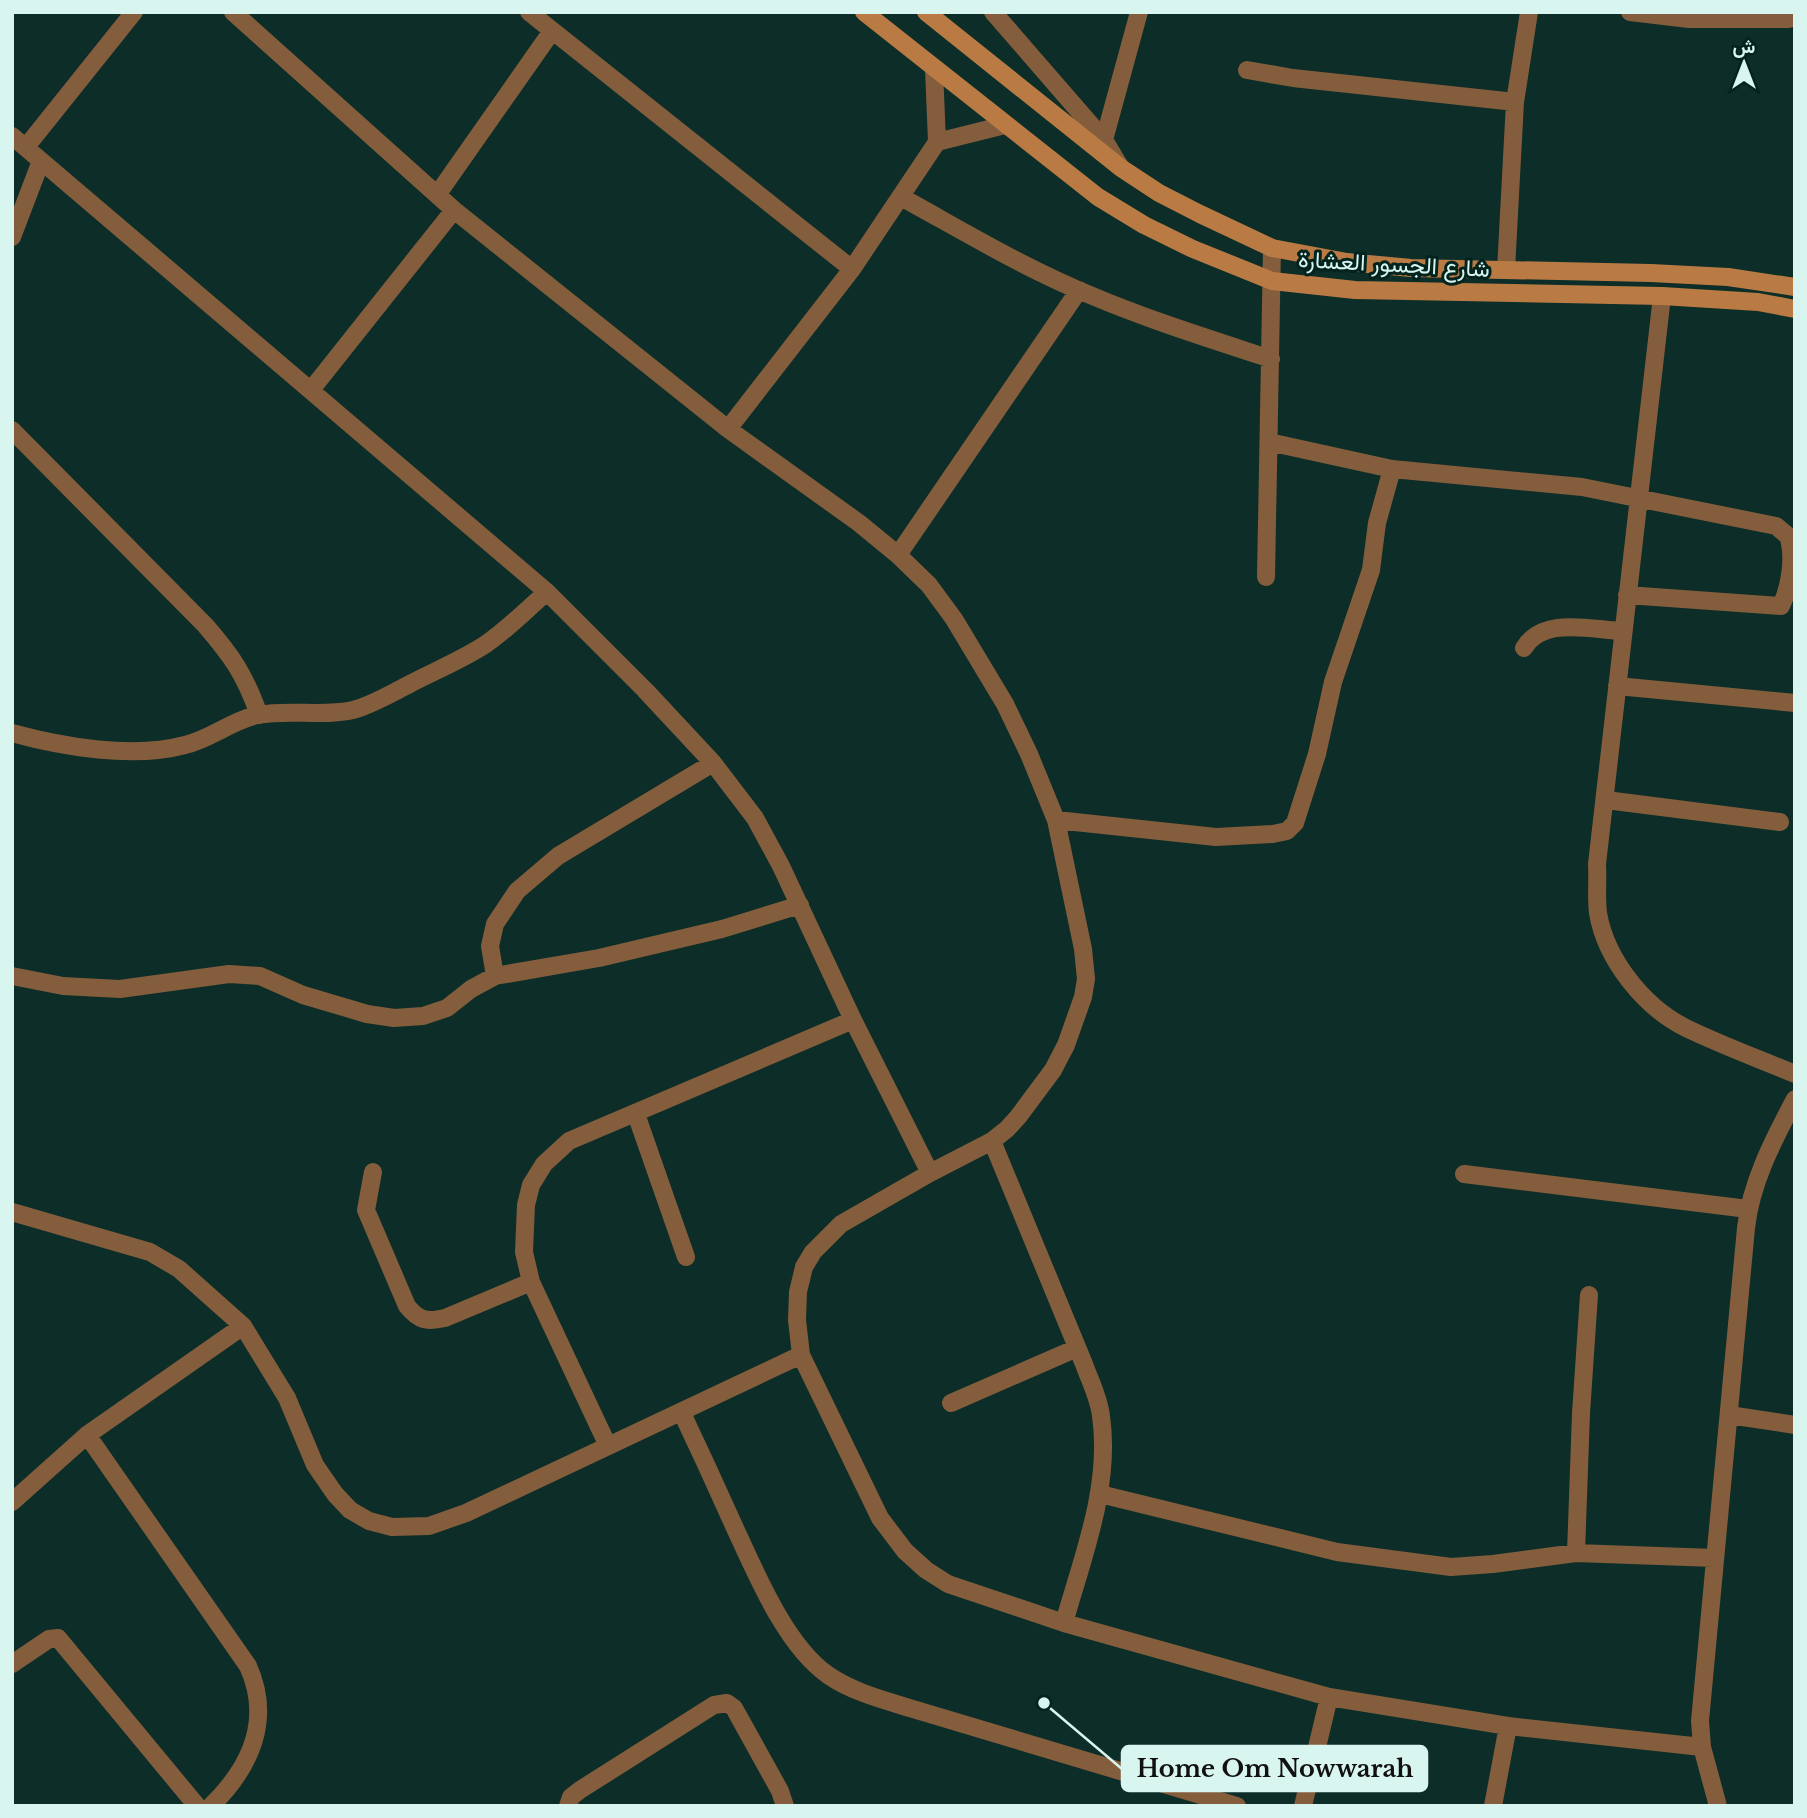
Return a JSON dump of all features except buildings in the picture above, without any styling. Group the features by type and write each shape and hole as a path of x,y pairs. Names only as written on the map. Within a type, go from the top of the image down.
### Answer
{"main road":[{"name":"شارع الجسور العشارة","path":"864,12 1098,197 1144,225 1193,249 1272,281 1355,290 1662,296 1758,302 1795,309"},
{"name":"شارع الجسور العشارة","path":"926,12 1121,168 1189,209 1272,248 1359,264 1411,268 1651,273 1728,277 1795,287"}],"street":[{"path":"134,12 19,142 547,592 713,763 755,818 930,1173"},
{"path":"233,12 454,211 728,429 859,523 898,555 929,585 974,649 1029,754 1056,820 1083,949 1086,979 1083,997 1066,1045 1053,1070 1018,1117 992,1141 841,1224 813,1252 804,1267 798,1292 797,1320 801,1355 880,1518 905,1550 926,1570 948,1584 1064,1623 1329,1697 1508,1726 1702,1747"},
{"path":"529,12 852,269"},
{"path":"993,12 1104,140 1121,168"},
{"path":"1104,140 1139,12"},
{"path":"1506,270 1515,102 1529,12"},
{"path":"1630,12 1689,19 1795,17"},
{"path":"437,195 552,31"},
{"path":"728,429 852,269 937,142 934,69"},
{"path":"1247,71 1515,102"},
{"path":"937,142 1005,125"},
{"path":"12,237 41,161"},
{"path":"901,197 1027,266 1079,290 1160,323 1271,359"},
{"path":"312,390 454,211"},
{"path":"1266,577 1272,248"},
{"path":"898,555 1079,290"},
{"path":"1662,296 1597,864 1598,912 1608,946 1628,979 1654,1006 1684,1027 1795,1074"},
{"path":"12,430 205,625 234,659 259,715"},
{"path":"1269,442 1392,469 1569,486 1639,499 1776,526 1786,533 1790,542 1790,570 1783,604 1779,607 1627,595"},
{"path":"1056,820 1216,837 1273,834 1287,831 1295,823 1317,754 1334,682 1368,580 1377,523 1392,469"},
{"path":"12,733 86,748 161,749 184,746 210,737 239,721 259,715 321,714 355,709 382,698 486,644 547,592"},
{"path":"1524,648 1530,637 1547,629 1623,631"},
{"path":"1617,686 1795,704"},
{"path":"495,976 490,946 495,924 517,891 558,856 713,763"},
{"path":"1606,800 1780,822"},
{"path":"12,976 63,986 120,989 229,974 260,976 313,998 367,1014 394,1018 423,1016 447,1008 471,989 495,976 599,958 722,929 800,905"},
{"path":"608,1446 531,1282 524,1252 526,1205 531,1185 544,1164 569,1141 853,1020"},
{"path":"1718,1806 1702,1747 1700,1721 1748,1209 1780,1127 1795,1099"},
{"path":"636,1114 686,1257"},
{"path":"992,1141 1098,1401 1101,1417 1100,1494 1064,1623"},
{"path":"373,1172 366,1210 407,1306 418,1318 431,1321 445,1318 531,1282"},
{"path":"1464,1174 1748,1209"},
{"path":"12,1212 150,1252 179,1269 243,1326 287,1398 315,1465 335,1494 350,1510 369,1521 392,1527 429,1526 466,1513 801,1355"},
{"path":"1576,1553 1589,1295"},
{"path":"12,1502 87,1435 243,1326"},
{"path":"951,1404 1077,1348"},
{"path":"682,1413 757,1576 786,1628 827,1674 879,1698 1237,1806"},
{"path":"1729,1415 1795,1425"},
{"path":"87,1435 248,1666 257,1685 259,1710 251,1753 244,1768 211,1806"},
{"path":"1100,1494 1337,1552 1451,1567 1576,1553 1714,1558"},
{"path":"12,1664 49,1639 58,1638 197,1806"},
{"path":"1303,1806 1329,1697"},
{"path":"568,1806 571,1797 580,1790 714,1705 727,1703 734,1707 780,1791 785,1806"},
{"path":"1493,1806 1508,1726"}],"place":[{"name":"Home Om Nowwarah","path":"1044,1703"}]}
